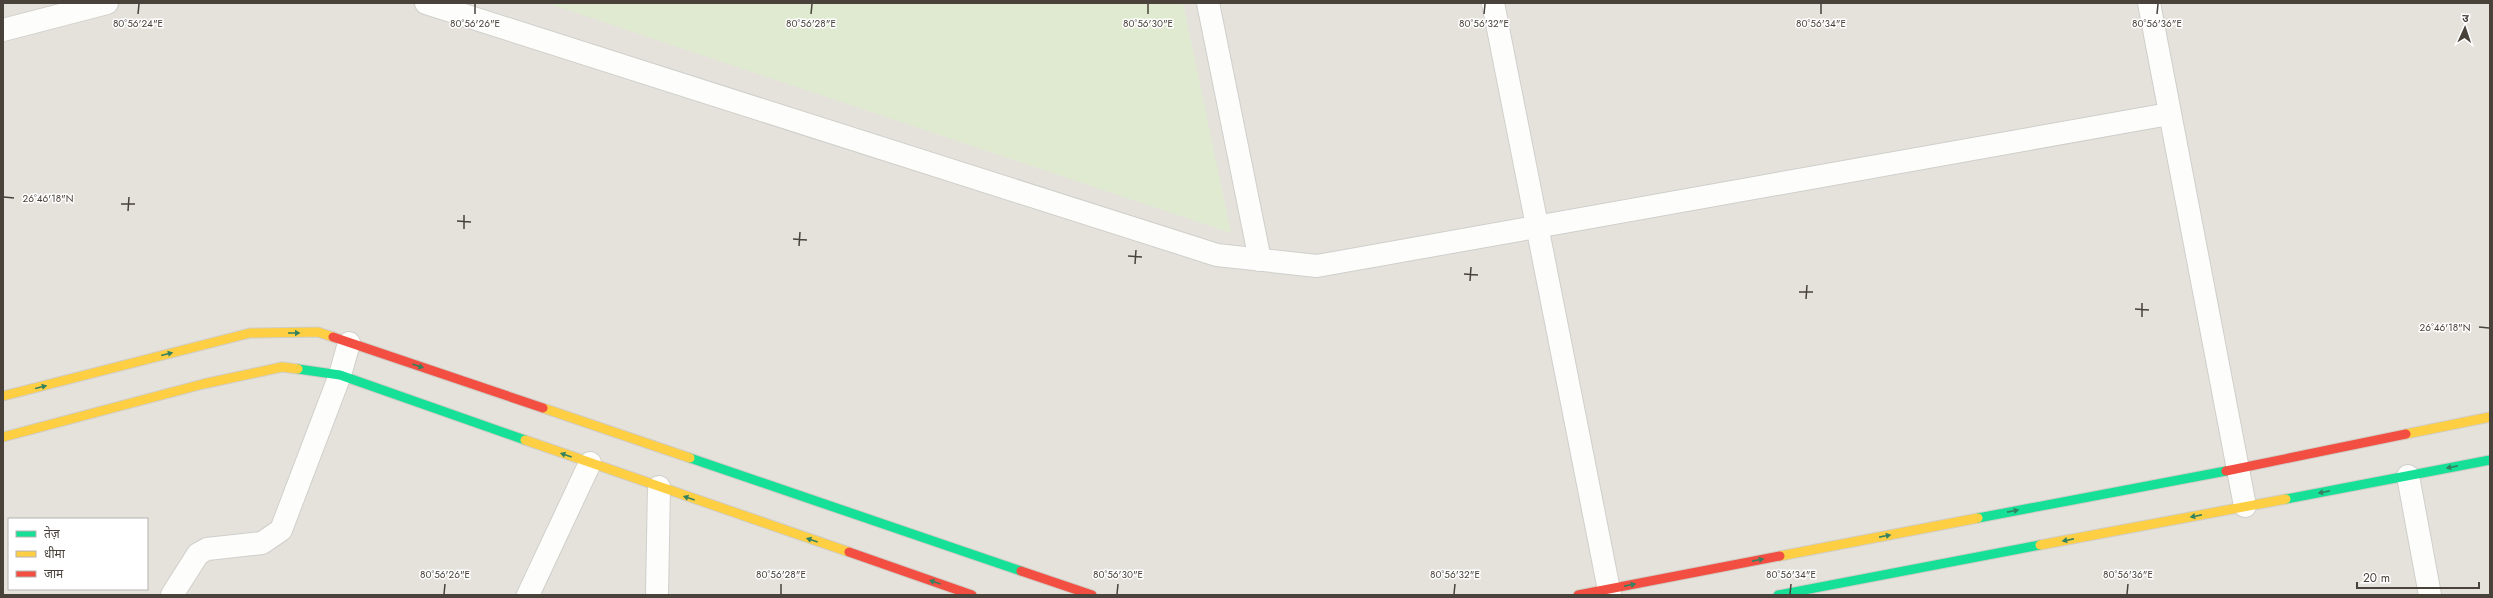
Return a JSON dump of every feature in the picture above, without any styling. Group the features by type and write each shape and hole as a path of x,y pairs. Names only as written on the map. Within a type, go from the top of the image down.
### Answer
{"street":[{"path":"3,30 107,3"},
{"path":"426,3 1217,255 1317,266 2170,114"},
{"path":"1208,3 1260,260"},
{"path":"1493,3 1609,592"},
{"path":"2149,3 2239,468 2245,506"},
{"path":"3,396 250,333 318,332 1068,591 1092,595"},
{"path":"172,595 198,554 207,549 262,544 282,530 340,376 350,343"},
{"path":"3,437 203,384 282,367 340,376 590,464 972,595"},
{"path":"1578,595 1609,592 2490,417"},
{"path":"1778,595 2490,460"},
{"path":"528,595 590,464"},
{"path":"2408,476 2430,595"},
{"path":"657,595 659,487"}],"shaded area":[{"path":"3,3 2490,3 2490,595 3,595"}],"green space":[{"path":"547,3 1183,3 1231,233"}],"traffic: fast":[{"path":"298,369 340,375 525,440"},
{"path":"690,458 1021,571"},
{"path":"2286,499 2490,460"},
{"path":"1978,518 2226,471"},
{"path":"1778,595 2040,545"}],"traffic: slow":[{"path":"3,396 250,333 318,332 333,337"},
{"path":"3,437 203,384 282,367 298,369"},
{"path":"543,408 690,458"},
{"path":"2406,434 2490,417"},
{"path":"525,440 849,552"},
{"path":"2040,545 2286,499"},
{"path":"1780,556 1978,518"}],"traffic: jam":[{"path":"333,337 543,408"},
{"path":"2226,471 2406,434"},
{"path":"849,552 972,595"},
{"path":"1578,595 1780,556"},
{"path":"1021,571 1092,595"}]}
